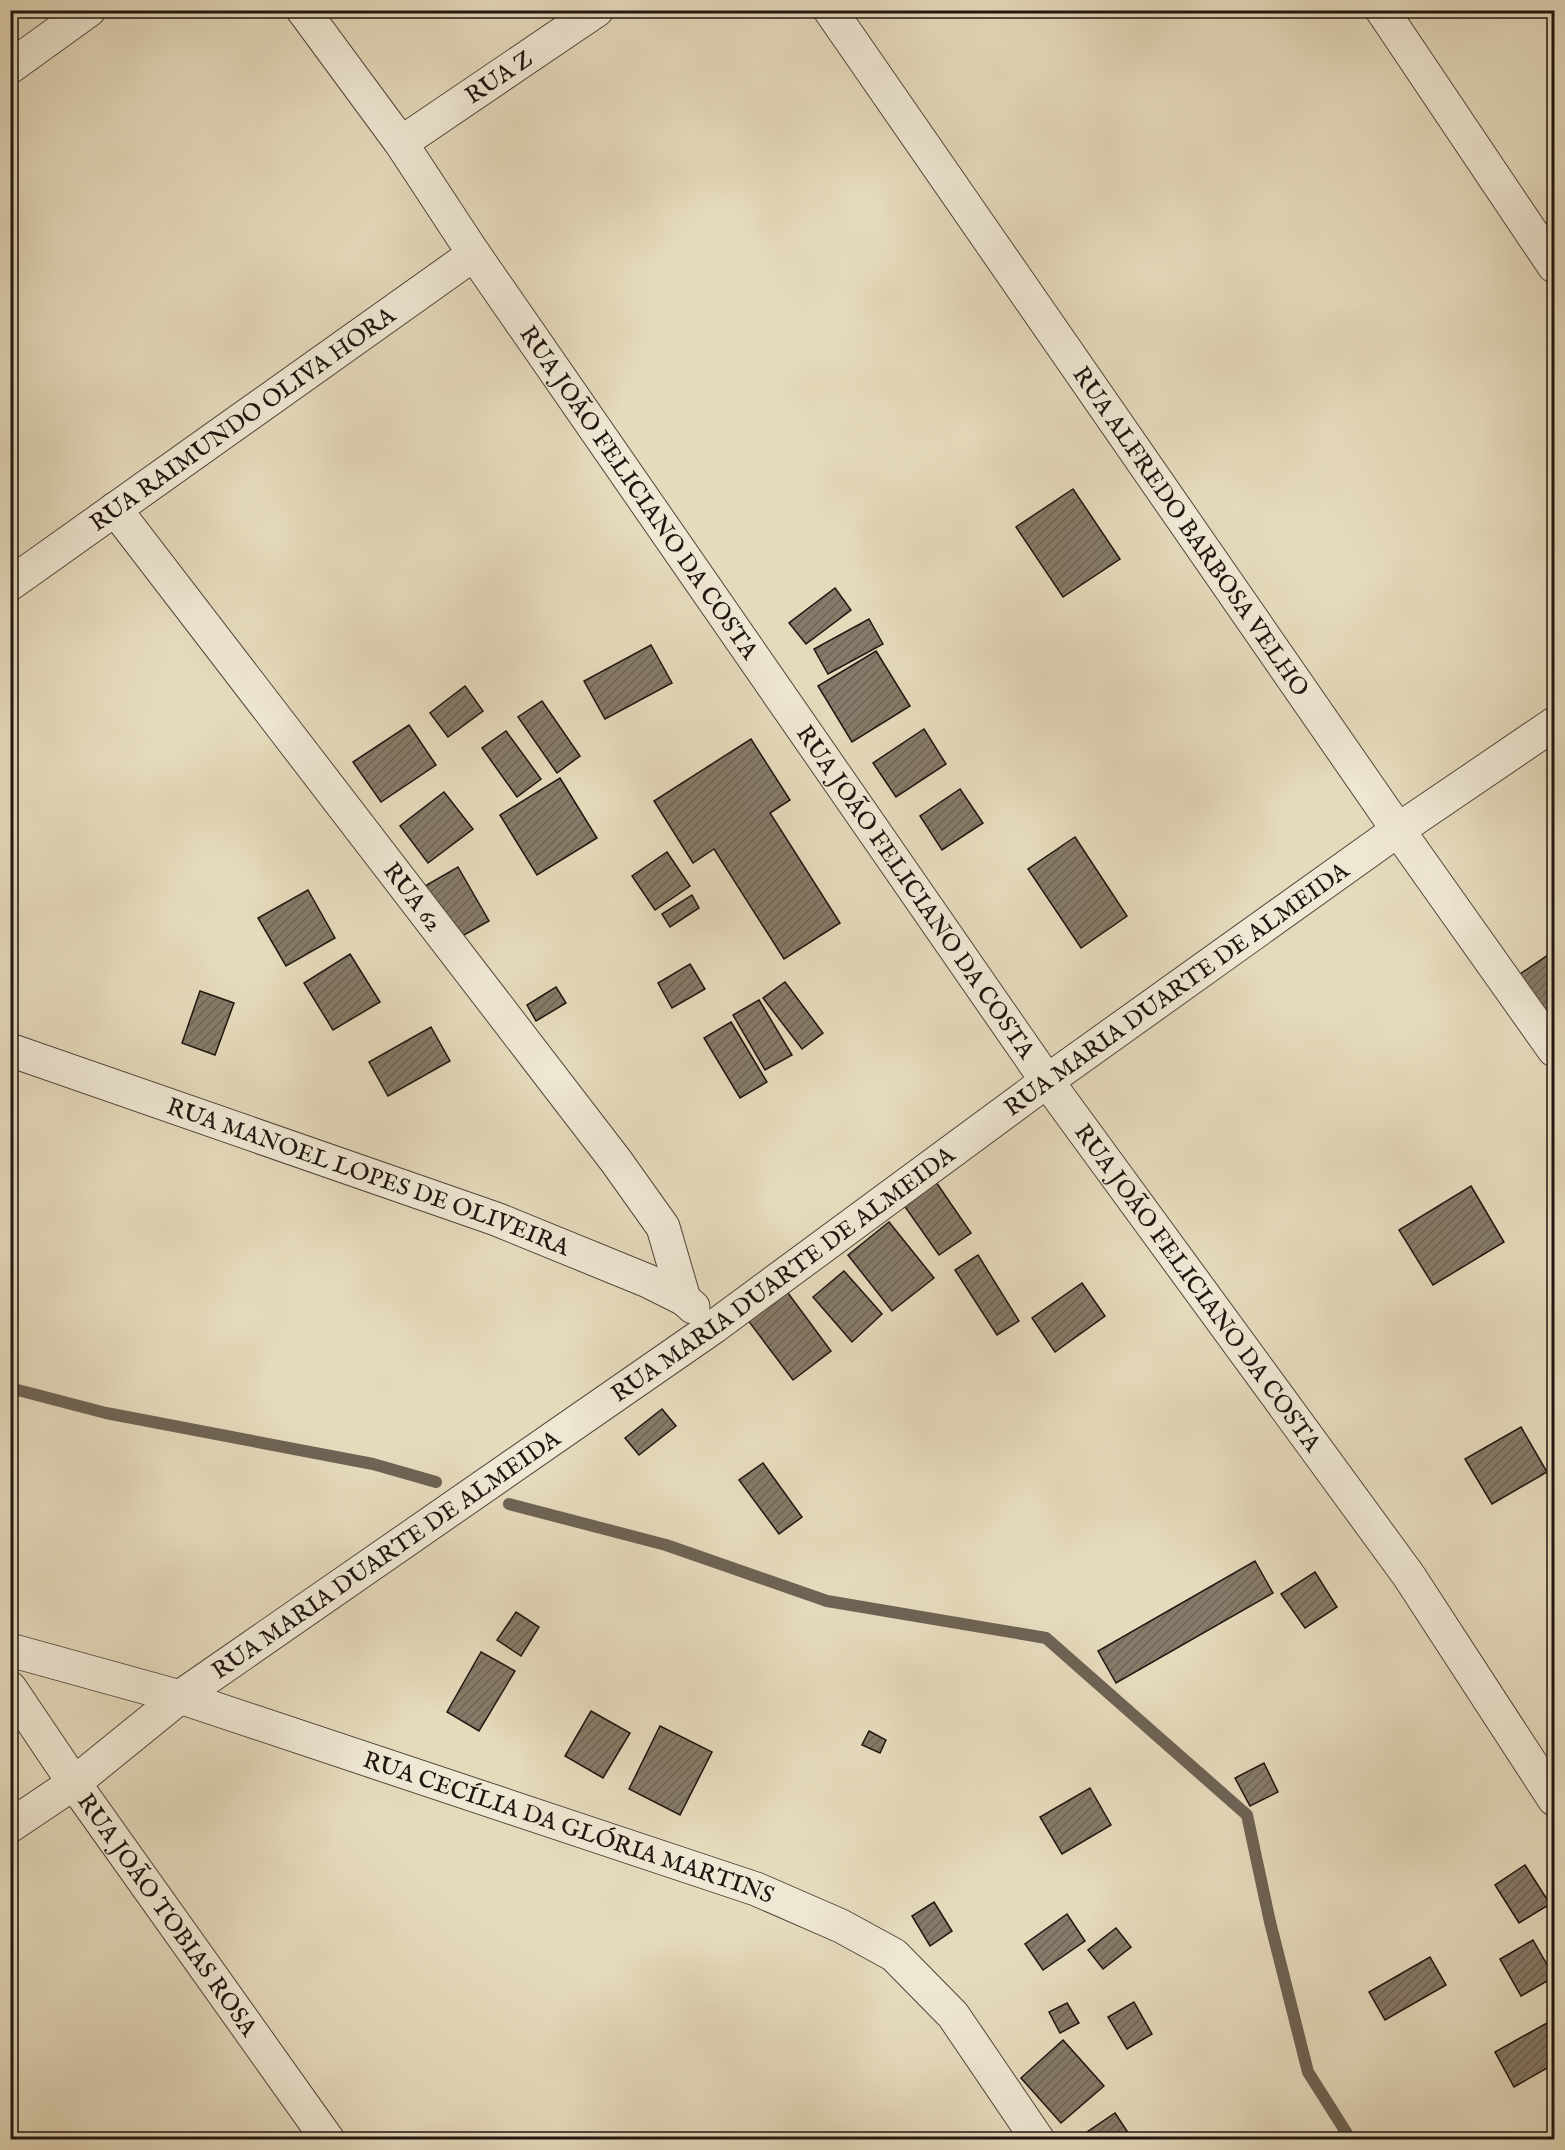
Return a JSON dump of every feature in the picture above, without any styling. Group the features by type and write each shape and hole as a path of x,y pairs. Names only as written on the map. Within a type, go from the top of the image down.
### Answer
{"street":[{"path":"10,67 89,10"},
{"name":"RUA JOÃO FELICIANO DA COSTA","path":"303,10 401,143 474,254 1047,1081 1409,1576 1554,1799"},
{"name":"RUA Z","path":"401,143 597,10"},
{"name":"RUA ALFREDO BARBOSA VELHO","path":"830,10 1398,831 1554,1050"},
{"path":"1382,10 1554,266"},
{"name":"RUA RAIMUNDO OLIVA HORA","path":"10,584 474,254"},
{"name":"RUA 62","path":"115,509 616,1161 663,1227 684,1299"},
{"name":"RUA MARIA DUARTE DE ALMEIDA","path":"10,1826 74,1784 180,1696 715,1326 1047,1081 1554,723"},
{"name":"RUA MANOEL LOPES DE OLIVEIRA","path":"10,1050 496,1219 648,1281 684,1299 715,1326"},
{"name":"RUA CECÍLIA DA GLÓRIA MARTINS","path":"10,1650 180,1696 756,1889 840,1926 894,1955 953,2015 1038,2139"},
{"name":"RUA JOÃO TOBIAS ROSA","path":"10,1688 74,1784 328,2139"}],"building":[{"path":"1073,489 1120,559 1063,597 1016,527"},
{"path":"835,588 851,610 806,644 789,623"},
{"path":"869,619 883,644 828,674 814,649"},
{"path":"651,645 672,683 605,719 584,681"},
{"path":"876,651 910,706 852,742 818,686"},
{"path":"465,686 483,711 448,737 430,713"},
{"path":"542,701 580,756 557,773 518,717"},
{"path":"409,725 436,765 381,802 353,762"},
{"path":"924,729 946,764 896,797 873,763"},
{"path":"506,731 541,779 517,797 482,748"},
{"path":"751,739 790,800 770,813 840,923 784,959 714,849 693,863 654,801"},
{"path":"560,778 597,838 537,875 500,815"},
{"path":"960,789 983,823 942,850 920,816"},
{"path":"444,792 473,829 428,863 400,826"},
{"path":"1075,837 1127,916 1081,948 1028,869"},
{"path":"667,852 690,886 655,910 632,876"},
{"path":"458,867 489,921 457,939 425,886"},
{"path":"308,890 335,938 286,966 258,918"},
{"path":"692,895 699,908 670,927 662,914"},
{"path":"1554,951 1554,1026 1520,974"},
{"path":"350,954 380,1002 333,1030 304,983"},
{"path":"690,964 705,989 672,1008 658,983"},
{"path":"785,982 823,1033 802,1049 763,998"},
{"path":"556,987 566,1003 536,1021 527,1005"},
{"path":"200,991 234,1003 215,1055 182,1043"},
{"path":"759,1000 792,1055 765,1070 733,1015"},
{"path":"731,1022 767,1082 740,1098 704,1038"},
{"path":"431,1027 450,1061 388,1096 369,1062"},
{"path":"936,1182 971,1233 939,1255 903,1204"},
{"path":"1471,1186 1504,1242 1433,1285 1399,1230"},
{"path":"889,1222 934,1278 892,1311 848,1255"},
{"path":"978,1255 1019,1321 997,1335 955,1270"},
{"path":"844,1271 882,1314 852,1342 813,1297"},
{"path":"1082,1283 1105,1316 1055,1352 1032,1318"},
{"path":"785,1289 831,1351 793,1380 747,1319"},
{"path":"662,1409 676,1426 639,1455 625,1438"},
{"path":"1521,1427 1547,1472 1492,1504 1465,1459"},
{"path":"763,1463 802,1517 779,1534 739,1480"},
{"path":"1255,1561 1273,1593 1116,1683 1098,1651"},
{"path":"1315,1572 1337,1607 1305,1628 1281,1594"},
{"path":"516,1612 539,1627 521,1656 497,1640"},
{"path":"481,1652 515,1671 479,1731 447,1712"},
{"path":"591,1711 630,1733 603,1778 565,1756"},
{"path":"660,1726 712,1752 680,1815 629,1789"},
{"path":"869,1731 886,1740 880,1753 862,1745"},
{"path":"1264,1763 1278,1792 1250,1806 1235,1778"},
{"path":"1090,1788 1111,1825 1062,1854 1040,1817"},
{"path":"1525,1865 1550,1904 1519,1923 1495,1885"},
{"path":"934,1902 952,1931 930,1946 912,1916"},
{"path":"1067,1914 1085,1941 1043,1970 1025,1944"},
{"path":"1116,1928 1131,1947 1103,1969 1088,1950"},
{"path":"1533,1940 1554,1977 1521,1996 1500,1959"},
{"path":"1430,1957 1446,1985 1385,2020 1369,1992"},
{"path":"1134,2002 1152,2034 1127,2049 1108,2017"},
{"path":"1067,2003 1079,2023 1060,2033 1049,2012"},
{"path":"1547,2023 1554,2037 1554,2064 1514,2087 1495,2052"},
{"path":"1063,2040 1104,2086 1061,2123 1021,2078"},
{"path":"1115,2113 1133,2140 1075,2140"}],"waterway":[{"path":"10,1388 106,1413 373,1464 436,1482"},
{"path":"509,1504 666,1545 827,1601 1046,1638 1247,1815 1270,1922 1308,2072 1351,2140"}]}
